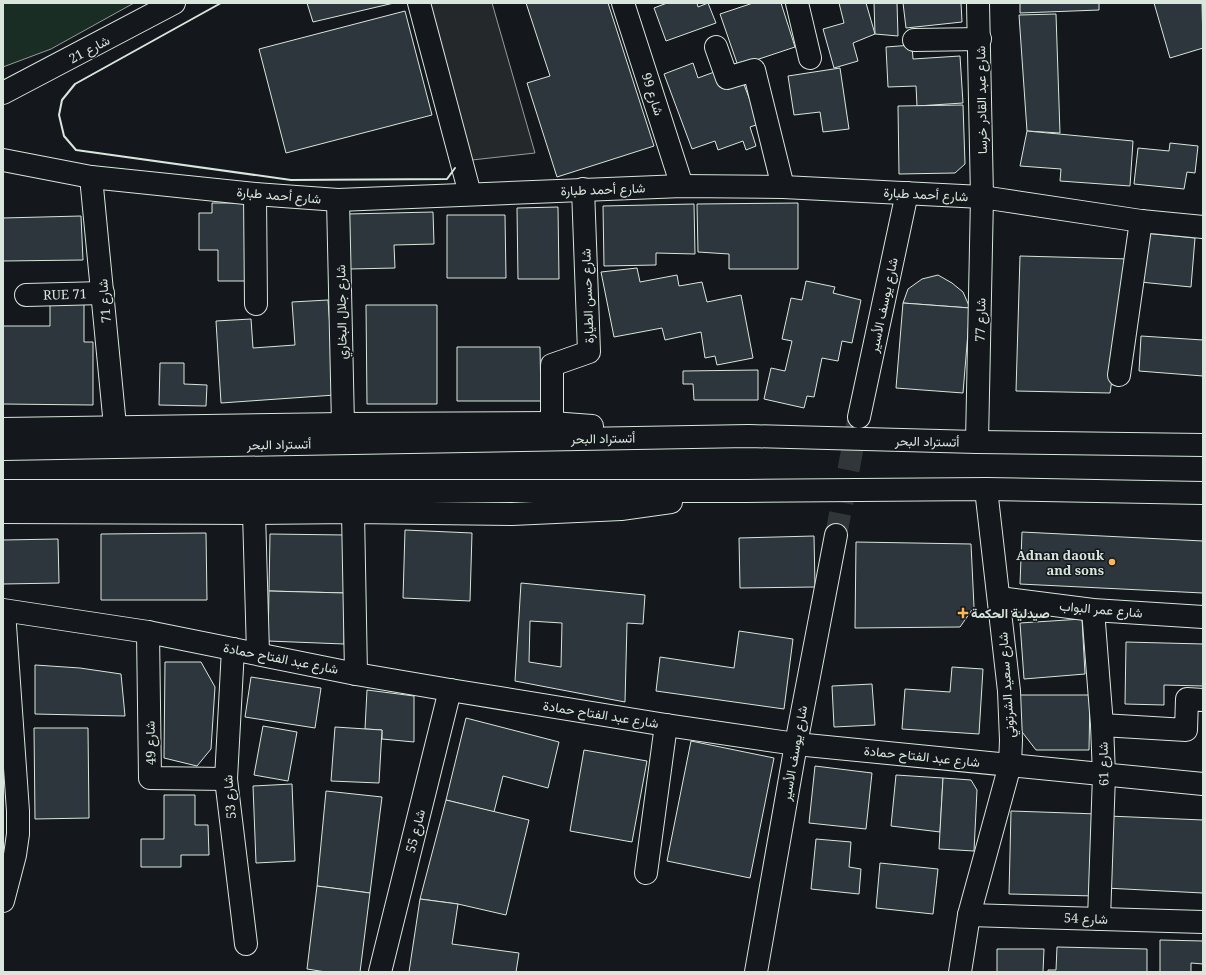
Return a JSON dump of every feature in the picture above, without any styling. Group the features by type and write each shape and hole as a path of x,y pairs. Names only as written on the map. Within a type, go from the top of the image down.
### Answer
{"main road":[{"name":"شارع 21","path":"3,93 174,3"},
{"path":"419,3 470,194"},
{"name":"شارع 99","path":"623,3 682,186"},
{"path":"797,3 810,58"},
{"name":"شارع عبد القادر خرسا","path":"978,3 980,39 982,197"},
{"path":"914,40 980,39"},
{"path":"716,47 727,78 754,70 783,187"},
{"name":"شارع أحمد طبارة","path":"3,160 91,176 254,194 338,200 682,186 783,187 982,197 1141,221 1203,227"},
{"name":"شارع 71","path":"91,176 115,426"},
{"name":"شارع حسن الطيارة","path":"552,423 552,365 589,352 583,189"},
{"name":"شارع يوسف الأسير","path":"859,417 907,193"},
{"path":"254,194 256,304"},
{"name":"شارع 77","path":"978,442 982,197"},
{"name":"شارع جلال البخاري","path":"338,200 343,424"},
{"path":"1119,375 1141,221"},
{"name":"RUE 71","path":"26,295 103,293"},
{"path":"3,429 115,426 552,423 749,436"},
{"name":"أتستراد البحر","path":"3,449 749,436 978,442 1203,445"},
{"path":"3,491 747,491 986,489 1203,493"},
{"name":"شارع سعيد الشرتوني","path":"960,972 969,915 1010,765 1011,716 986,489"},
{"path":"3,512 353,512 512,514 621,509 747,491"},
{"path":"353,512 356,674"},
{"path":"254,513 258,653"},
{"name":"شارع يوسف الأسير","path":"756,972 796,744 836,535"},
{"name":"شارع عمر البواب","path":"999,598 1093,610 1203,617"},
{"name":"شارع 61","path":"1093,610 1102,725 1104,775 1099,919"},
{"path":"3,901 15,855 18,834 18,811 4,611"},
{"name":"شارع عبد الفتاح حمادة","path":"4,611 148,632 356,674 450,690 666,725 796,744 1203,784"},
{"name":"شارع 49","path":"148,632 150,778 226,779"},
{"name":"شارع 53","path":"233,649 226,779 246,944"},
{"name":"شارع 55","path":"380,972 450,690"},
{"path":"1102,725 1186,730 1187,699 1203,700"},
{"path":"646,873 666,725"},
{"name":"شارع 54","path":"969,915 1203,922"}],"green space":[{"path":"3,3 134,3 51,49 3,67"}],"shaded area":[{"path":"424,3 492,3 535,153 472,160"}],"building":[{"path":"307,3 394,3 313,22"},
{"path":"526,3 608,3 654,146 557,177 527,83 550,76"},
{"path":"667,3 697,3 698,7 708,3 716,23 666,41 654,8"},
{"path":"753,3 781,3 795,47 738,66 720,14"},
{"path":"839,3 866,3 875,34 853,43 858,61 834,68 823,29 844,23"},
{"path":"874,3 897,3 898,36 875,34"},
{"path":"903,3 961,3 962,22 906,28"},
{"path":"1020,3 1099,3 1099,10 1020,13"},
{"path":"1154,3 1202,3 1203,48 1170,58"},
{"path":"405,11 432,115 286,153 259,49"},
{"path":"1056,14 1060,133 1027,131 1019,15"},
{"path":"912,45 913,59 960,56 963,103 917,106 916,86 888,87 886,47"},
{"path":"693,63 698,78 717,71 724,89 743,82 759,124 750,127 756,146 746,150 743,141 718,150 715,141 692,149 664,74"},
{"path":"840,68 849,129 823,132 820,112 794,115 788,76"},
{"path":"963,105 965,164 955,173 899,174 898,106"},
{"path":"1027,131 1133,141 1130,186 1060,181 1061,169 1020,166"},
{"path":"1170,143 1198,146 1195,173 1187,172 1184,189 1134,184 1138,148 1169,151"},
{"path":"212,203 251,203 251,281 218,281 218,250 199,250 199,213 212,213"},
{"path":"798,203 798,269 729,269 729,254 698,252 697,204"},
{"path":"694,204 695,254 656,253 656,265 604,266 603,206"},
{"path":"558,207 559,279 518,279 517,208"},
{"path":"433,212 434,244 394,245 395,268 350,269 348,214"},
{"path":"447,215 505,215 506,278 447,278"},
{"path":"81,216 83,260 3,261 3,218"},
{"path":"1144,233 1195,238 1191,287 1140,282"},
{"path":"1020,256 1130,259 1110,393 1016,391"},
{"path":"637,268 640,282 677,275 679,286 702,282 707,302 741,295 753,358 717,365 715,356 705,358 701,332 665,340 662,328 614,337 601,272"},
{"path":"938,275 952,283 963,292 970,308 903,303 908,289 922,279"},
{"path":"806,281 835,287 833,293 861,300 852,343 842,341 838,361 822,358 814,397 807,396 804,408 764,399 771,368 785,371 792,341 782,339 791,298 802,300"},
{"path":"50,298 84,298 84,342 93,342 93,405 3,404 3,326 50,326"},
{"path":"328,300 335,395 221,403 216,321 251,319 253,348 295,345 292,302"},
{"path":"903,303 970,308 963,393 896,388"},
{"path":"366,305 437,305 437,404 367,404"},
{"path":"1141,336 1203,340 1203,376 1139,371"},
{"path":"457,347 540,347 541,401 457,401"},
{"path":"160,363 184,363 184,384 207,385 206,406 159,405"},
{"path":"758,370 758,400 694,400 693,384 683,384 683,371"},
{"path":"405,530 472,533 470,601 403,598"},
{"name":"Adnan daouk and sons","path":"1022,532 1203,541 1203,593 1020,584"},
{"path":"206,533 207,600 101,600 101,534"},
{"path":"270,534 345,535 345,593 269,591"},
{"path":"814,536 815,587 740,588 739,538"},
{"path":"58,539 59,583 3,584 3,540"},
{"path":"856,542 971,544 974,607 960,627 855,628"},
{"path":"521,583 645,595 643,624 627,623 625,702 515,681","holes":["530,621 562,623 561,667 529,662"]},
{"path":"269,591 345,593 344,644 268,641"},
{"path":"1082,619 1085,674 1024,679 1020,623"},
{"path":"739,631 793,639 784,709 656,691 660,657 734,668"},
{"path":"1126,642 1203,644 1203,686 1164,685 1164,705 1125,704"},
{"path":"165,662 201,662 215,687 211,749 197,766 164,758"},
{"path":"35,665 80,668 121,674 125,716 35,714"},
{"path":"952,667 983,669 979,734 902,729 905,689 950,692"},
{"path":"251,677 321,688 315,728 245,717"},
{"path":"872,684 875,725 834,727 832,686"},
{"path":"367,690 414,696 414,742 382,739 382,730 365,729"},
{"path":"1019,695 1090,695 1089,750 1036,750 1019,728"},
{"path":"466,718 559,742 548,788 503,776 494,812 446,800"},
{"path":"263,726 297,732 288,781 254,775"},
{"path":"335,727 382,730 379,783 331,781"},
{"path":"34,728 88,728 89,818 35,819"},
{"path":"691,741 774,758 750,878 667,861"},
{"path":"584,750 647,761 632,842 570,831"},
{"path":"815,766 872,773 866,829 809,823"},
{"path":"896,775 943,778 940,832 891,826"},
{"path":"943,778 971,780 977,790 974,851 939,849"},
{"path":"292,784 295,861 256,863 253,786"},
{"path":"326,791 382,797 370,893 317,886"},
{"path":"164,795 195,795 195,825 208,825 209,855 181,855 181,867 141,867 141,839 164,839"},
{"path":"446,800 529,820 506,915 458,904 420,899"},
{"path":"1011,811 1098,814 1096,896 1009,894"},
{"path":"1108,816 1203,820 1203,893 1105,888"},
{"path":"816,839 851,842 849,867 861,869 859,894 811,889"},
{"path":"880,863 938,869 933,914 876,908"},
{"path":"317,886 370,893 360,972 326,972 307,969"},
{"path":"420,899 458,904 452,944 519,953 516,972 409,972"},
{"path":"1160,940 1203,941 1203,964 1191,963 1191,972 1160,972"},
{"path":"1057,947 1147,949 1147,972 1048,972 1048,970 1056,970"},
{"path":"997,949 1044,949 1043,972 997,972"}],"tunnel":[{"path":"836,535 858,420"}],"wall":[{"path":"221,3 75,84 62,100 59,115 64,136 76,150 291,180 447,179 455,168"}],"place":[{"name":"Adnan daouk and sons","path":"1112,562"},
{"name":"صيدلية الحكمة","path":"963,613"}]}
